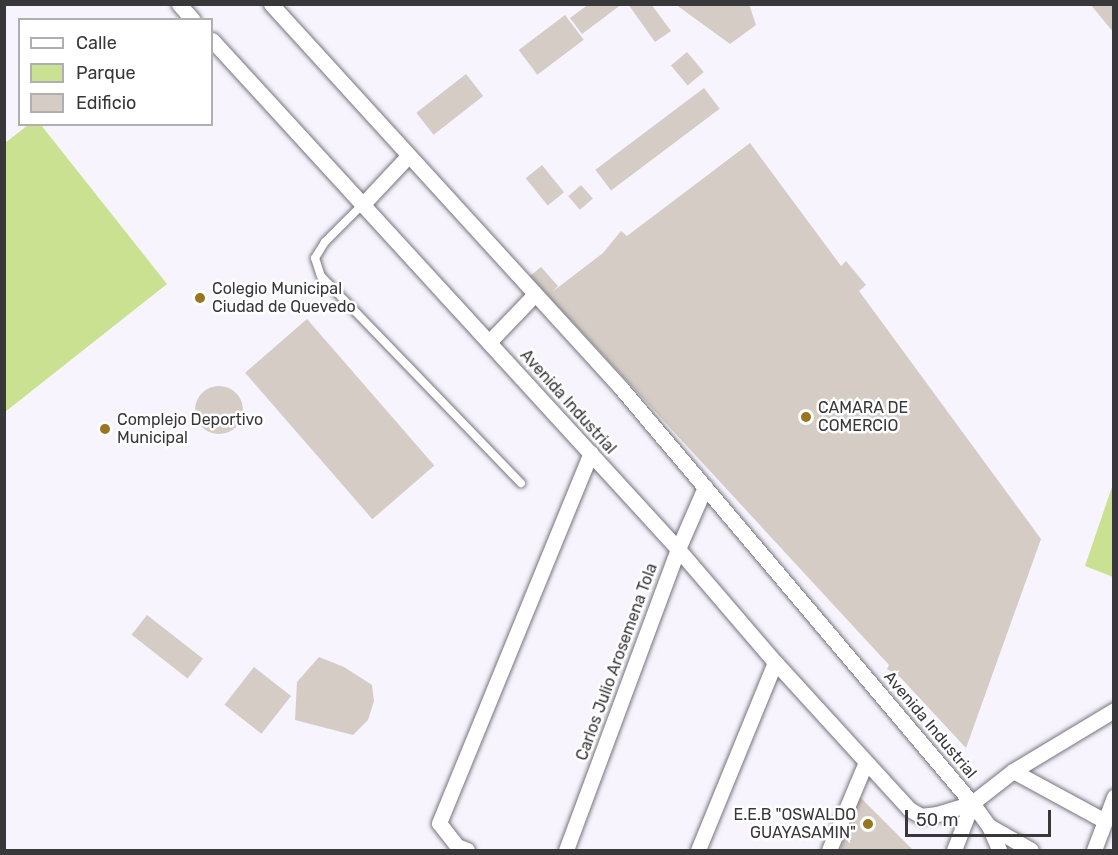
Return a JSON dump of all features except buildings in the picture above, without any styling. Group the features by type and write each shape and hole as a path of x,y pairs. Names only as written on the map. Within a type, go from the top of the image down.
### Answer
{"street":[{"path":"179,4 191,18"},
{"name":"Avenida Industrial","path":"213,41 591,453 678,549 775,662 909,809 921,816 972,803 705,487 535,294 271,4"},
{"path":"364,203 408,156"},
{"path":"489,342 535,294"},
{"path":"467,850 457,846 439,823 591,453"},
{"name":"Carlos Julio Arosemena Tola","path":"566,850 678,549 705,487"},
{"path":"698,850 775,662"},
{"path":"954,850 972,803 1013,771 1113,710"},
{"path":"829,850 866,762"},
{"path":"1013,771 1105,821"},
{"path":"1094,850 1113,797"},
{"path":"972,803 989,826 999,850"},
{"path":"989,826 1031,850"}],"lane":[{"path":"364,203 325,242 315,258 321,276 521,483"}],"green space":[{"path":"27,126 42,126 167,284 5,412 5,143"},
{"path":"1114,485 1113,577 1085,566"}],"place":[{"name":"Colegio Municipal Ciudad de Quevedo","path":"200,298"},
{"name":"CAMARA DE COMERCIO","path":"806,417"},
{"name":"Complejo Deportivo Municipal","path":"105,429"},
{"name":"E.E.B \"OSWALDO GUAYASAMIN\"","path":"868,824"}]}
